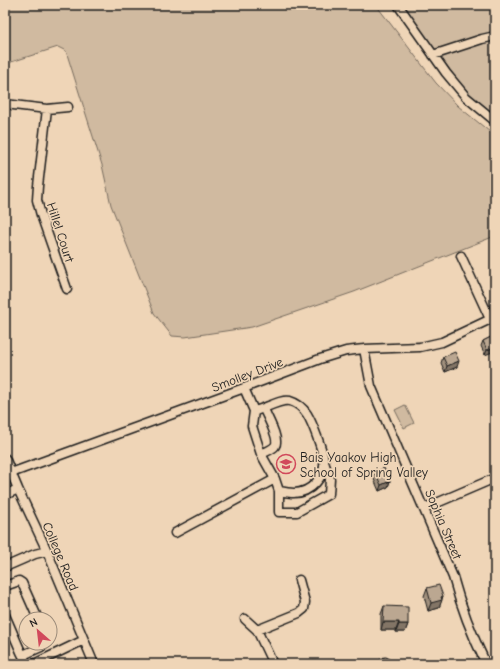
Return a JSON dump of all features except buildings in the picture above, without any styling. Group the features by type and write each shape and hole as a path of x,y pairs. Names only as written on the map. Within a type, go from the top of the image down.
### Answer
{"street":[{"path":"398,5 433,55 466,97 495,121"},
{"path":"433,55 495,36"},
{"path":"5,104 47,109 68,107"},
{"name":"Hillel Court","path":"47,109 38,186 38,200 41,215 67,289"},
{"path":"461,256 493,318"},
{"name":"Smolley Drive","path":"11,473 320,359 346,351 420,346 442,342 493,318"},
{"name":"Sophia Street","path":"364,349 371,386 453,577 471,633 486,664"},
{"path":"244,388 254,411 252,426 261,454 275,479 279,491 279,512 296,512 329,494 330,479 317,438 306,414 301,408 295,403 288,401 280,402 264,409 254,411"},
{"path":"261,454 274,447 277,443 277,438 264,409"},
{"name":"College Road","path":"5,458 47,551 94,664"},
{"path":"279,491 295,493 311,489 321,475 324,462"},
{"path":"424,508 495,478"},
{"path":"175,533 275,479"},
{"path":"5,495 18,489"},
{"path":"5,567 35,554 47,551"},
{"path":"257,630 299,613 304,609 306,602 299,580"},
{"path":"5,586 19,581 22,583 34,611"},
{"path":"5,615 28,664"},
{"path":"244,619 257,630 273,664"},
{"path":"34,664 84,640"},
{"path":"23,655 32,651"},
{"path":"5,657 8,664"}],"shaded area":[{"path":"5,5 376,5 436,83 458,106 495,136 495,236 354,292 252,327 185,337 172,336 154,313 111,205 102,165 66,51 58,47 5,64"},
{"path":"402,5 495,5 495,114 467,93"},
{"path":"405,405 414,423 404,428 395,410"}],"place":[{"name":"Bais Yaakov High School of Spring Valley","path":"286,464"}]}
